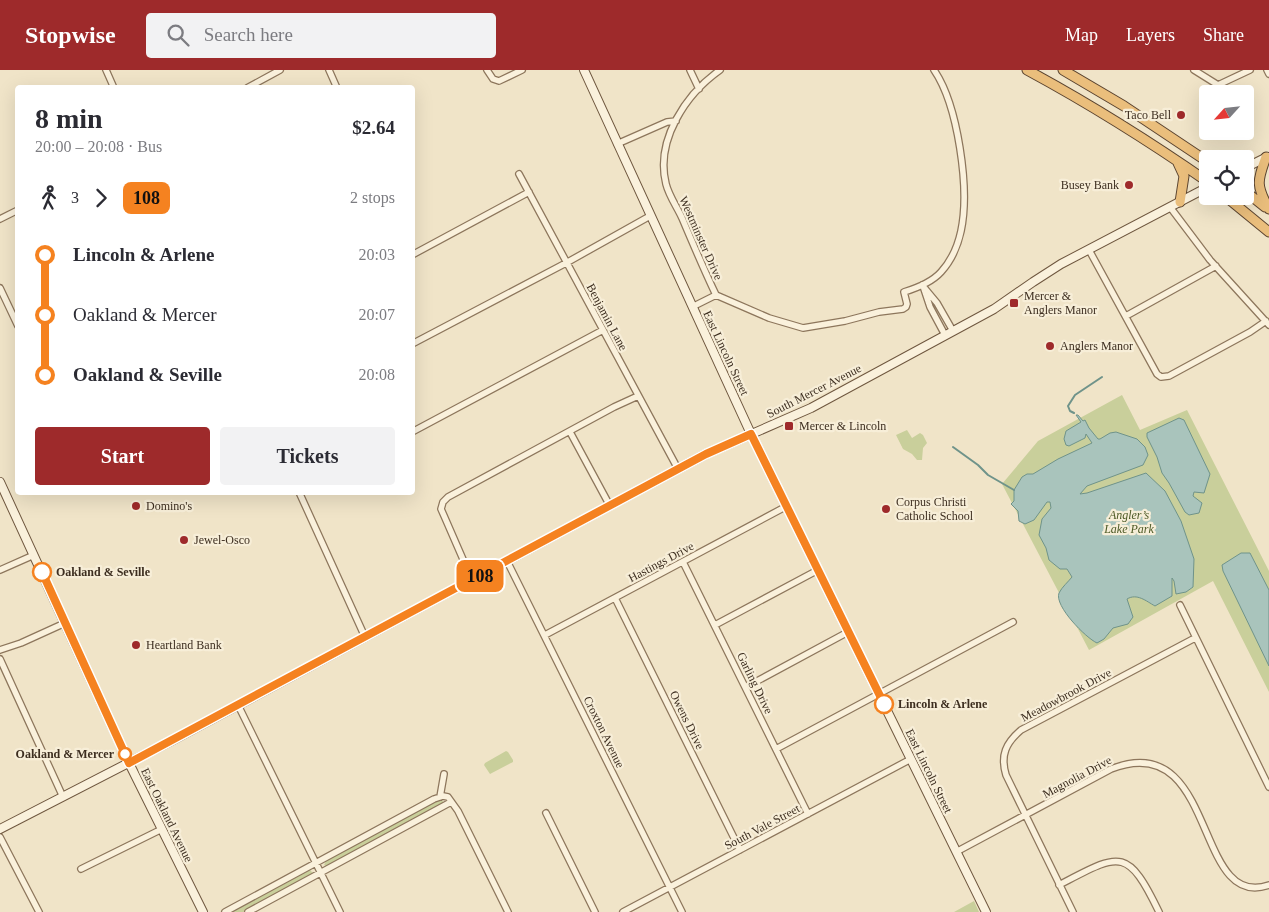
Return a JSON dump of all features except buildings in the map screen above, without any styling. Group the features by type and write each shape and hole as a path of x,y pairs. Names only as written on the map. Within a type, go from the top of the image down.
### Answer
{"highway":[{"path":"1027,70 1088,103 1199,176"},
{"path":"1063,70 1124,106 1199,156"},
{"path":"1268,157 1260,176 1259,184 1260,194 1269,209"},
{"path":"1176,160 1184,176 1180,202"},
{"path":"1254,197 1269,209"},
{"path":"1236,205 1269,232"}],"main road":[{"name":"East Lincoln Street","path":"584,70 751,434 986,912"},
{"path":"1254,164 1268,157"},
{"name":"South Mercer Avenue","path":"0,829 129,763 706,454 811,408 994,309 1045,274 1199,192"},
{"name":"East Oakland Avenue","path":"0,482 129,763 203,912"}],"street":[{"path":"106,70 113,85"},
{"path":"252,85 280,70"},
{"path":"329,70 336,85"},
{"path":"487,70 493,78 499,81 522,70"},
{"path":"690,70 699,89"},
{"name":"Westminster Drive","path":"720,70 685,105 676,121 666,145 664,159 666,184 716,295 769,318 803,328 903,309 907,304 904,292 922,284 940,272 948,262 959,239 963,210 962,172 956,130 942,84 934,70"},
{"path":"1194,70 1218,85 1250,70"},
{"path":"1267,70 1269,74"},
{"path":"618,144 667,122 676,121"},
{"name":"Benjamin Lane","path":"519,174 678,469"},
{"path":"415,253 529,192"},
{"path":"1089,250 1157,374 1161,377 1169,376 1267,323 1216,266 1170,207"},
{"path":"0,219 15,212"},
{"path":"415,342 566,263 650,216"},
{"path":"1126,316 1216,266"},
{"path":"922,284 937,303 953,331"},
{"path":"922,284 930,306 945,335"},
{"path":"0,288 15,320"},
{"path":"692,307 716,295"},
{"path":"415,430 603,330"},
{"path":"472,580 441,505 448,497 638,396"},
{"path":"570,432 610,506"},
{"path":"300,495 365,637"},
{"name":"Hastings Drive","path":"545,635 787,506"},
{"path":"0,570 34,555"},
{"name":"Croxton Avenue","path":"507,561 682,912"},
{"name":"Garling Drive","path":"683,562 808,814"},
{"path":"715,625 818,570"},
{"name":"Owens Drive","path":"615,598 740,850"},
{"path":"1180,605 1269,787"},
{"path":"776,749 880,695 1013,622"},
{"path":"0,650 21,643 65,623"},
{"path":"746,687 848,632"},
{"name":"Meadowbrook Drive","path":"1073,912 1006,775 1003,764 1006,746 1021,730 1195,638"},
{"path":"0,660 63,797"},
{"path":"238,705 340,912"},
{"name":"South Vale Street","path":"623,912 911,759"},
{"name":"Magnolia Drive","path":"956,852 1111,769 1124,764 1138,762 1153,764 1168,771 1180,783 1229,878 1249,888 1269,885"},
{"path":"440,797 444,774"},
{"path":"225,912 440,797 448,797 458,811 508,912"},
{"path":"248,912 451,802"},
{"path":"546,813 595,912"},
{"path":"81,869 162,830"},
{"path":"0,837 39,912"},
{"path":"1059,885 1101,863 1122,862 1139,874 1159,912"}],"green space":[{"name":"Angler’s Lake Park","path":"1122,395 1140,430 1187,410 1269,571 1269,692 1213,581 1089,650 1002,484 1038,441"},
{"path":"907,430 912,438 920,433 927,443 923,448 922,460 917,460 912,454 903,449 896,435"},
{"path":"506,751 513,762 490,774 484,765 485,763"},
{"path":"439,799 444,803 328,867 324,865 326,861"},
{"path":"310,870 313,873 311,876 243,912 232,912"},
{"path":"974,901 979,912 954,912"}],"water":[{"path":"1076,415 1083,421 1085,420 1098,439 1116,432 1137,439 1145,447 1148,455 1143,465 1087,486 1080,494 1146,473 1165,491 1181,521 1194,559 1193,587 1186,592 1176,594 1172,578 1172,596 1155,606 1138,597 1127,599 1133,617 1128,624 1113,628 1104,639 1097,643 1072,621 1061,606 1059,593 1072,577 1067,569 1060,569 1049,560 1046,548 1039,535 1042,519 1051,508 1050,502 1047,502 1034,520 1025,524 1019,521 1018,511 1011,504 1014,501 1014,490 1022,477 1027,474 1033,474 1058,459 1092,443 1086,434 1085,438 1069,446 1066,445 1064,439 1066,431 1081,422"},
{"path":"1179,418 1184,420 1210,474 1204,493 1194,492 1193,496 1202,503 1199,513 1189,515 1185,512 1162,473 1157,457 1147,437 1147,433"},
{"path":"1241,553 1250,553 1269,590 1269,666 1223,571 1222,565"}],"waterway":[{"path":"1074,413 1070,411 1068,406 1075,395 1102,377"},
{"path":"953,447 978,465 988,475 1014,490"}],"bus line":[{"name":"108","path":"42,572 129,763 706,454 751,434 884,704"}],"place":[{"name":"Taco Bell","path":"1181,115"},
{"name":"Busey Bank","path":"1129,185"},
{"name":"Mercer & Anglers Manor","path":"1014,303"},
{"name":"Anglers Manor","path":"1050,346"},
{"name":"Mercer & Lincoln","path":"789,426"},
{"name":"Domino's","path":"136,506"},
{"name":"Corpus Christi Catholic School","path":"886,509"},
{"name":"Jewel-Osco","path":"184,540"},
{"name":"Oakland & Seville","path":"42,572"},
{"name":"Heartland Bank","path":"136,645"},
{"name":"Lincoln & Arlene","path":"884,704"},
{"name":"Oakland & Mercer","path":"125,754"}]}
